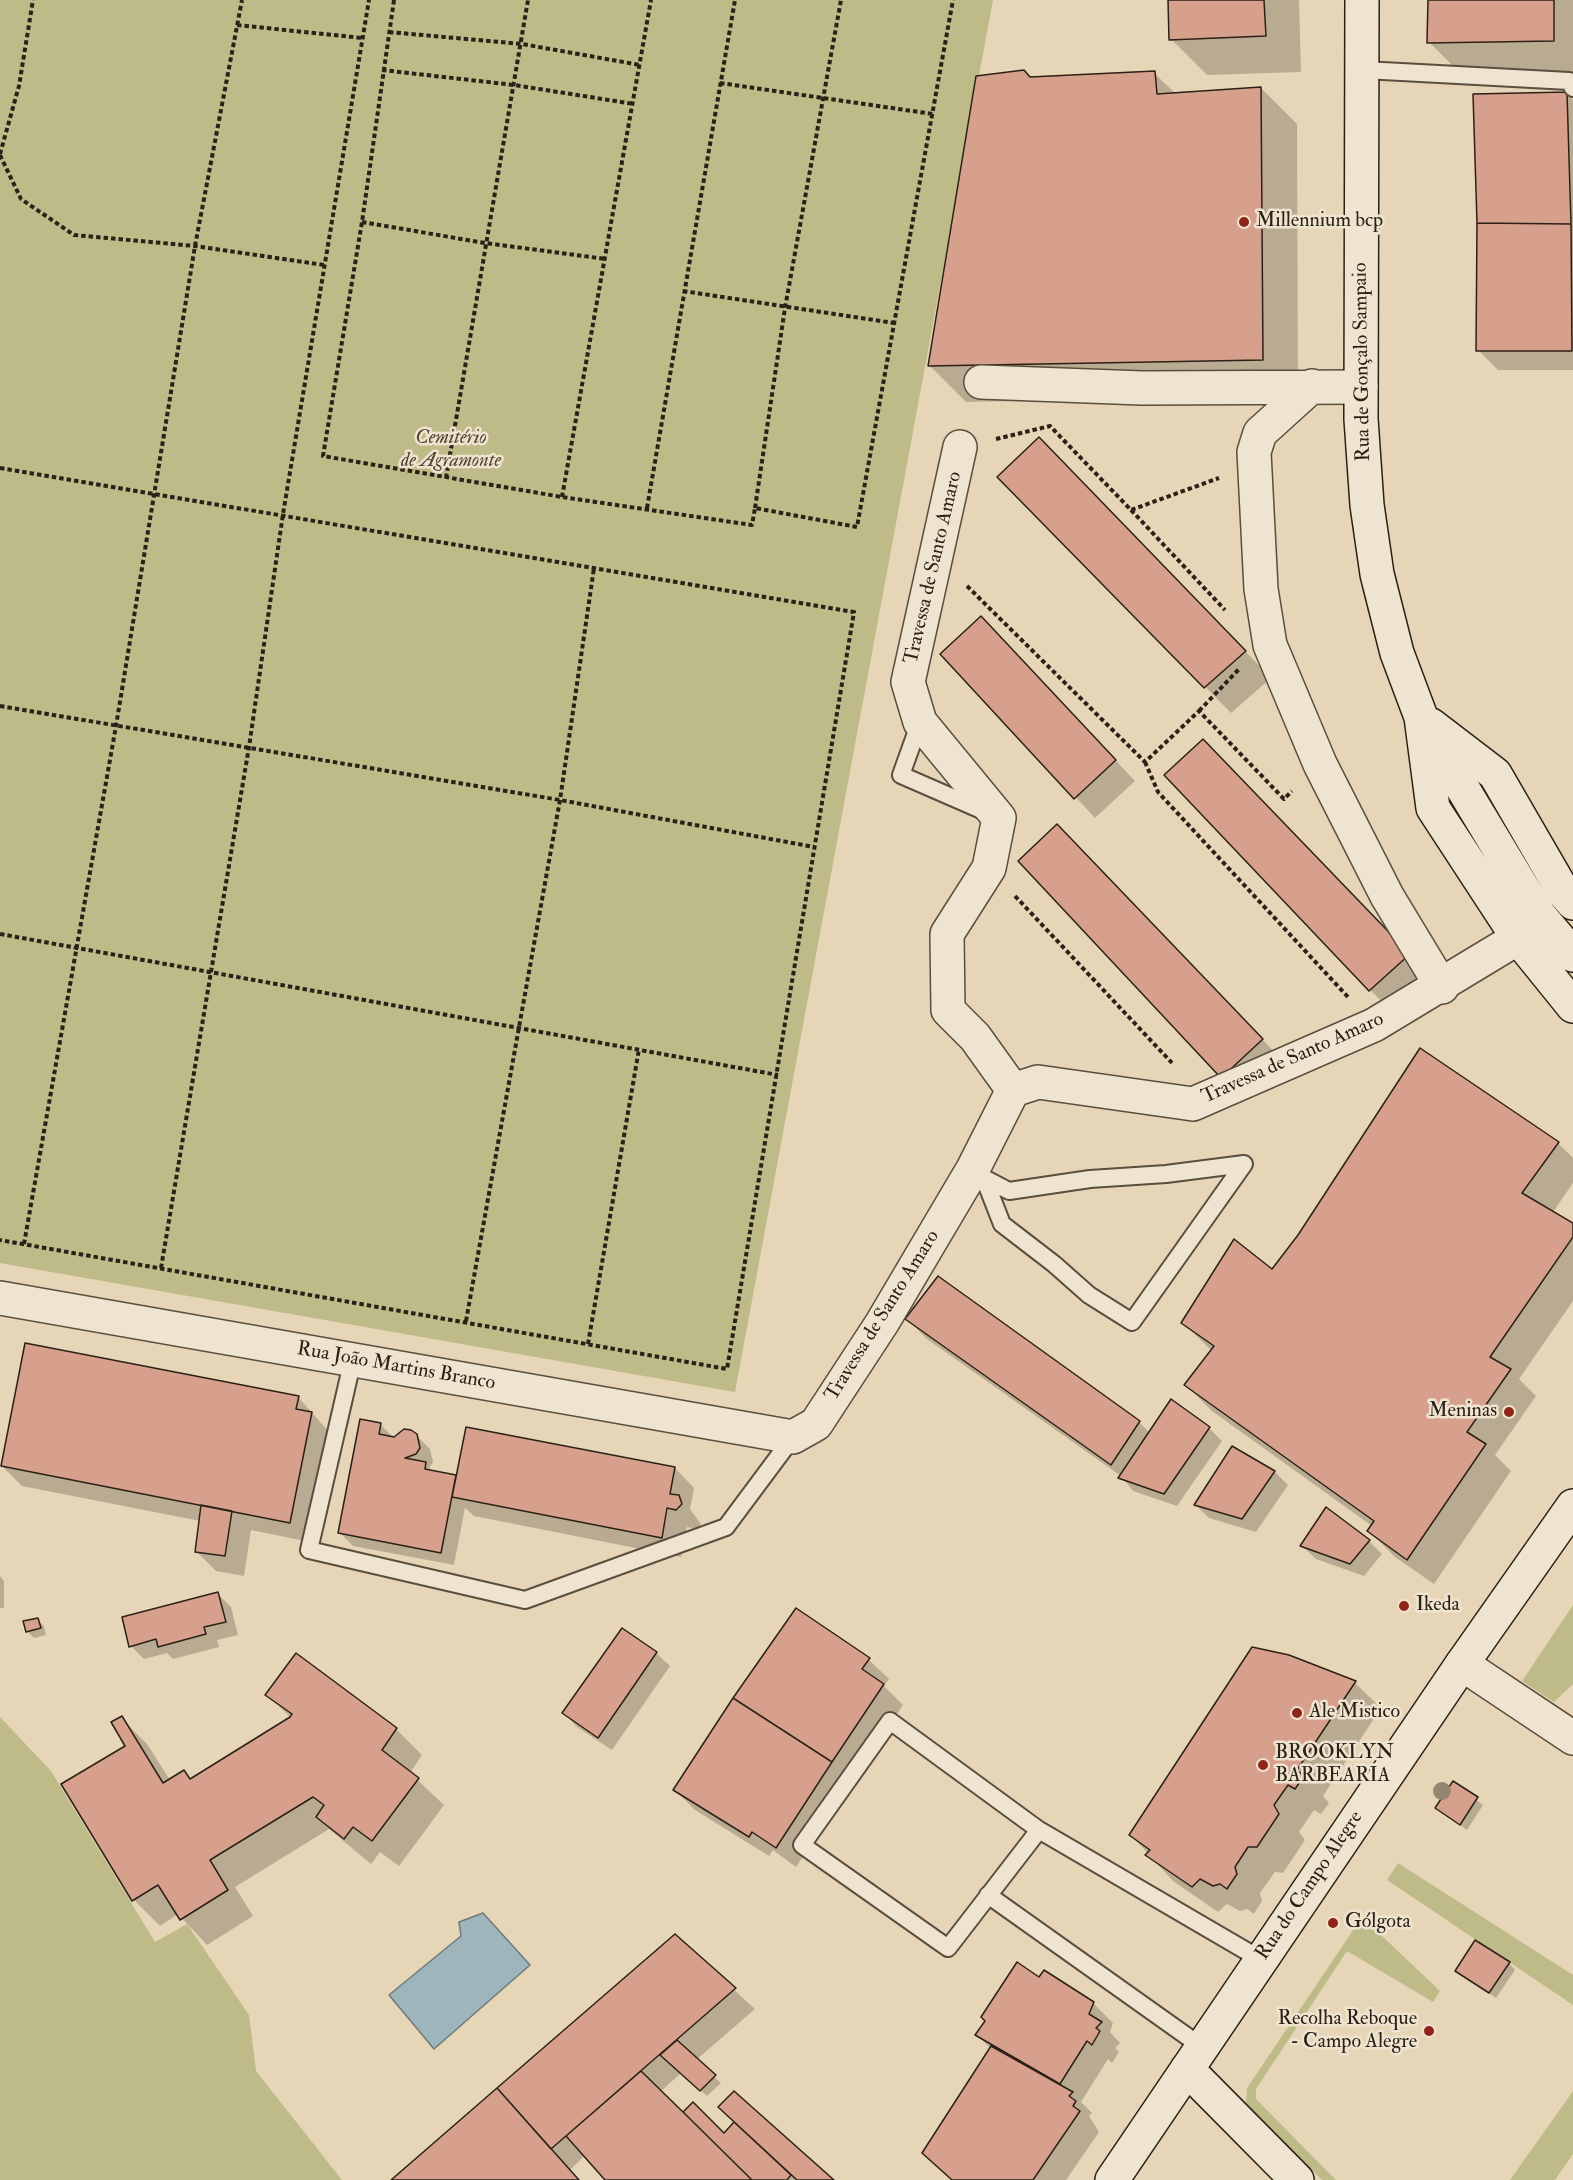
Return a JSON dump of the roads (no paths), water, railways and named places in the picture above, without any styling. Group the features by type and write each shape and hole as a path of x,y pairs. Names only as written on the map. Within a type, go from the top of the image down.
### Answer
{"street":[{"name":"Rua de Gonçalo Sampaio","path":"1362,0 1364,70 1361,387 1367,505 1377,574 1397,653 1421,717 1433,808 1518,938 1573,1006"},
{"path":"981,382 1142,388 1361,387"},
{"path":"1312,386 1260,433 1254,452 1261,589 1270,645 1320,764 1387,896 1442,987"},
{"name":"Travessa de Santo Amaro","path":"960,447 938,559 908,682 920,722 999,818"},
{"path":"1421,717 1495,774 1564,893 1573,903"},
{"path":"1421,717 1464,794 1539,915 1573,955"},
{"path":"999,818 989,868 946,934 948,1010 975,1037 1013,1090"},
{"name":"Travessa de Santo Amaro","path":"793,1437 816,1424 978,1173 1013,1090 1038,1083 1193,1104 1374,1025 1442,987 1518,938"},
{"name":"Rua João Martins Branco","path":"0,1298 793,1437"},
{"name":"Rua do Campo Alegre","path":"1112,2180 1260,1959 1573,1506"},
{"path":"1462,1664 1573,1738"},
{"path":"1194,2058 1297,2180"}],"lane":[{"path":"1364,70 1569,81 1573,88"},
{"path":"920,722 900,775 999,818"},
{"path":"1244,1164 1132,1322 1089,1295 1054,1264 1002,1224 978,1173 1009,1191 1090,1179 1166,1174 1244,1164"},
{"path":"353,1359 309,1550 525,1600 726,1527 793,1437"},
{"path":"1039,1830 948,1948 802,1845 890,1721 1039,1830 1260,1959"},
{"path":"988,1895 1194,2058"}],"water":[{"path":"483,1913 530,1965 434,2049 389,1995 461,1936 459,1922"}],"place":[{"name":"Millennium bcp","path":"1244,222"},
{"name":"Meninas","path":"1509,1412"},
{"name":"Ikeda","path":"1404,1606"},
{"name":"Ale Mistico","path":"1297,1713"},
{"name":"BROOKLYN BARBEARIA","path":"1263,1765"},
{"name":"Gólgota","path":"1333,1923"},
{"name":"Recolha Reboque - Campo Alegre","path":"1429,2031"}],"park label":[{"name":"Cemitério de Agramonte","path":"451,450"}]}
